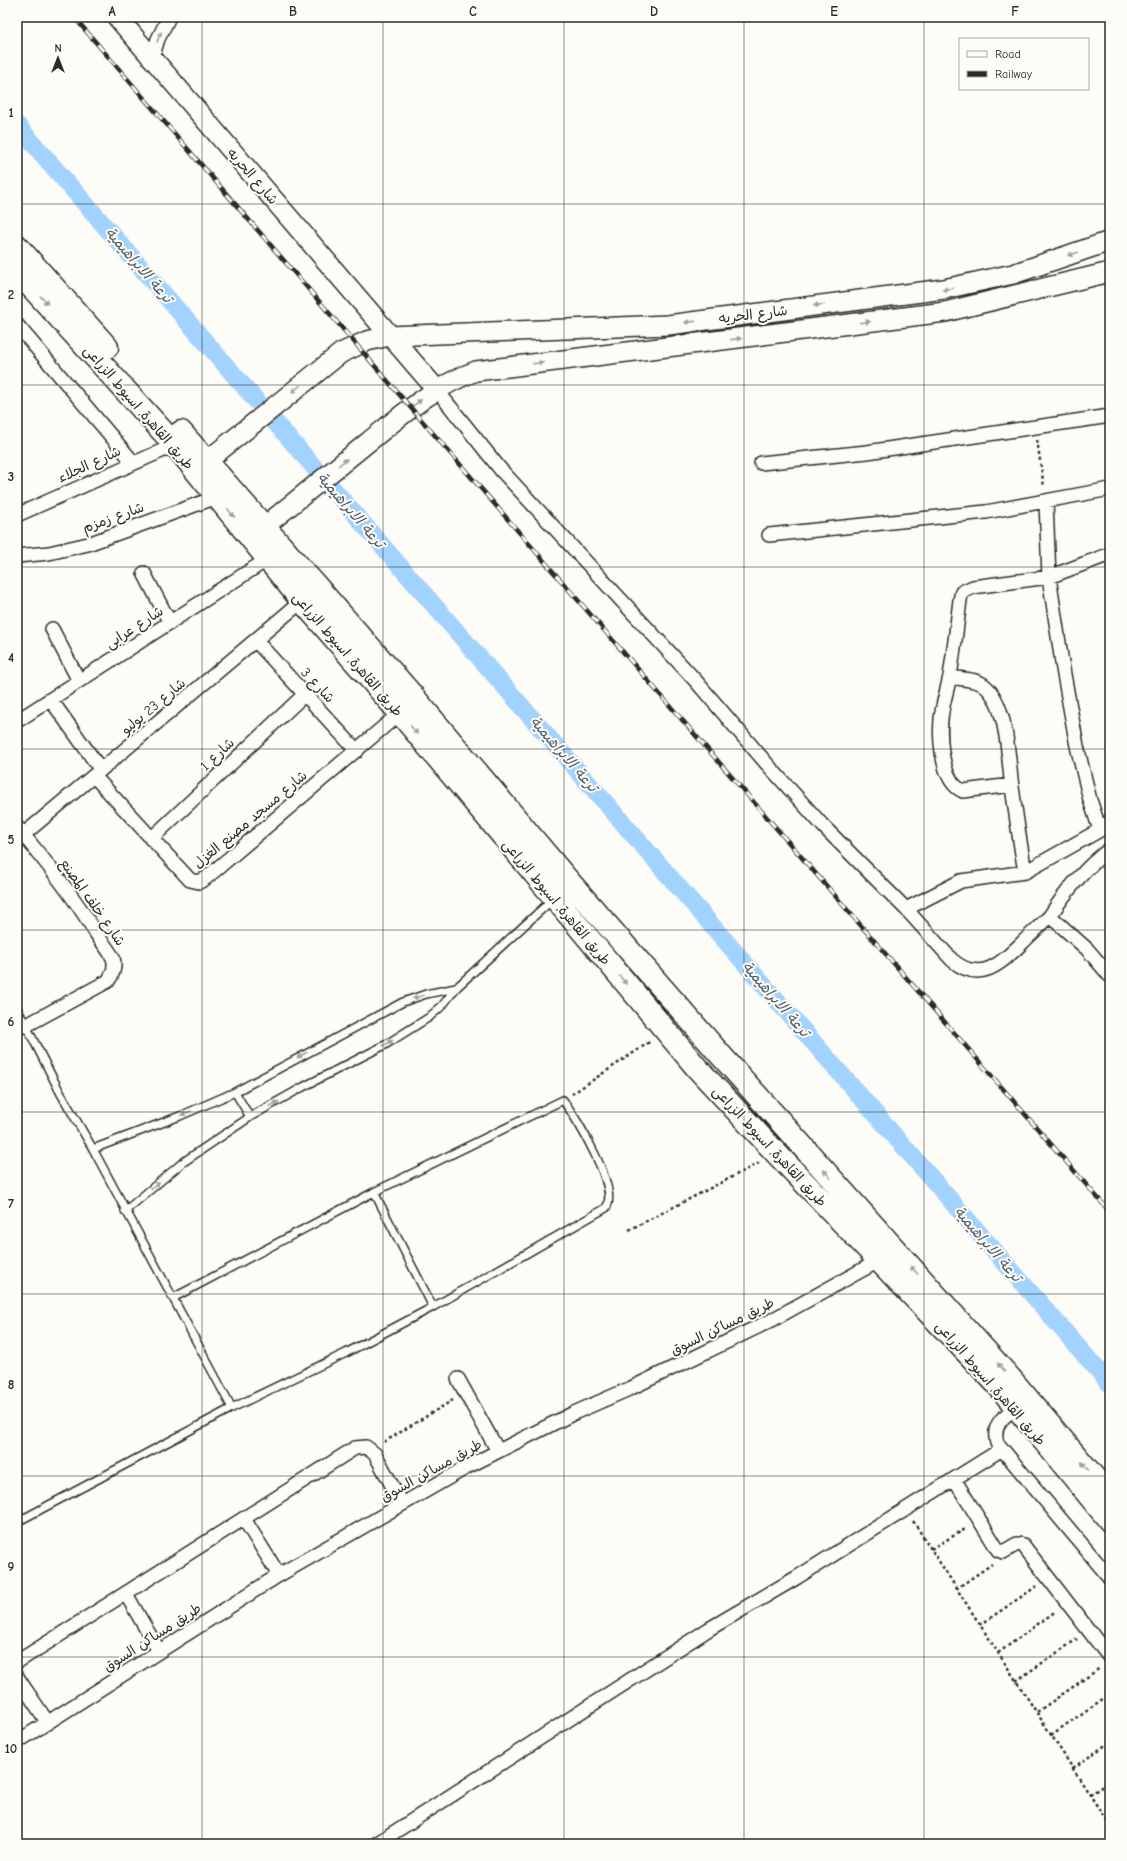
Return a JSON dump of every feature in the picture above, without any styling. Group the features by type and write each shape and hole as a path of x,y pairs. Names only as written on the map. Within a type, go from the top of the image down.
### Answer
{"highway":[{"name":"طريق القاهرة, اسيوط الزراعى","path":"17,246 152,400 208,460 412,695 566,879 1022,1404 1108,1508"},
{"name":"طريق القاهرة, اسيوط الزراعى","path":"17,271 175,444 302,601 400,713 697,1068 776,1154 880,1260 996,1384 1022,1404"}],"main road":[{"name":"شارع الحريه","path":"117,17 436,389"},
{"name":"شارع الحريه","path":"208,460 326,364 358,344 389,336 668,325 967,285 1014,274 1102,244"},
{"path":"1102,244 1106,273"},
{"name":"شارع الحريه","path":"265,526 436,389 455,378 476,371 945,312 1106,273"}],"street":[{"path":"152,58 158,38 169,17"},
{"path":"19,333 133,462"},
{"path":"436,389 516,486 695,680 767,764 825,828 906,909 942,951 959,967 979,971 987,970 1003,961 1050,916 1065,893 1100,856 1110,848"},
{"path":"761,463 867,452 1110,416"},
{"name":"شارع الجلاء","path":"17,515 175,444"},
{"path":"769,535 949,517 1046,502 1110,489"},
{"name":"شارع زمزم","path":"17,556 49,553 88,544 217,497"},
{"path":"906,909 961,881 1025,872 1105,826 1090,800 1077,746 1049,577 1046,502"},
{"path":"1012,785 963,791 953,784 946,770 940,736 942,706 950,677 962,592 973,587 1049,577 1110,555"},
{"name":"شارع عرابى","path":"17,721 268,559"},
{"path":"144,573 170,623"},
{"name":"شارع 23 يوليو","path":"20,831 98,773 302,601"},
{"path":"52,629 79,682"},
{"name":"شارع 3","path":"256,640 357,751"},
{"path":"950,677 975,681 985,686 998,703 1009,750 1012,785 1025,872"},
{"name":"شارع 1","path":"151,838 305,694"},
{"name":"شارع مسجد مصنع الغزل","path":"51,700 98,773 151,838 190,880 195,882 203,881 400,713"},
{"name":"شارع خلف المصنع","path":"20,831 89,921 113,959 114,967 113,974 108,981 25,1026"},
{"path":"1050,916 1108,968"},
{"name":"طريق مساكن السوق","path":"17,1742 279,1574 402,1504 498,1451 772,1320 880,1260"},
{"path":"458,1378 498,1451"},
{"path":"1022,1404 1003,1418 996,1429 997,1443 1110,1578"},
{"path":"17,1662 355,1448 361,1446 371,1450 402,1504"},
{"path":"376,1844 703,1633 796,1578 1002,1448"},
{"path":"954,1479 998,1550 1003,1552 1017,1544 1023,1545 1089,1630 1107,1662"},
{"path":"244,1519 279,1574"},
{"path":"126,1594 160,1651"},
{"path":"17,1677 48,1723"}],"lane":[{"path":"125,1211 182,1163 250,1117 408,1032 428,1018 442,1006 456,988 554,898"},
{"path":"93,1149 180,1116 235,1092 403,1002 426,994 456,988"},
{"path":"17,1008 25,1026 232,1408"},
{"path":"235,1092 250,1117"},
{"path":"17,1522 232,1408 346,1353 433,1307 606,1208 608,1205 609,1188 588,1140 564,1100 374,1192 173,1298"},
{"path":"374,1192 433,1307"}],"path":[{"path":"1035,428 1046,502"},
{"path":"564,1100 666,1031"},
{"path":"629,1230 776,1154"},
{"path":"371,1450 465,1392"},
{"path":"905,1510 1110,1826"},
{"path":"931,1549 979,1521"},
{"path":"956,1589 995,1562"},
{"path":"980,1625 1048,1578"},
{"path":"998,1653 1068,1603"},
{"path":"1016,1681 1089,1630"},
{"path":"1036,1712 1107,1662"},
{"path":"1051,1735 1110,1694"},
{"path":"1072,1768 1110,1742"},
{"path":"1090,1795 1110,1781"}],"waterway":[{"name":"ترعة الابراهيمية","path":"17,125 1110,1384"}],"railway":[{"path":"74,17 411,408 1110,1212"}]}
